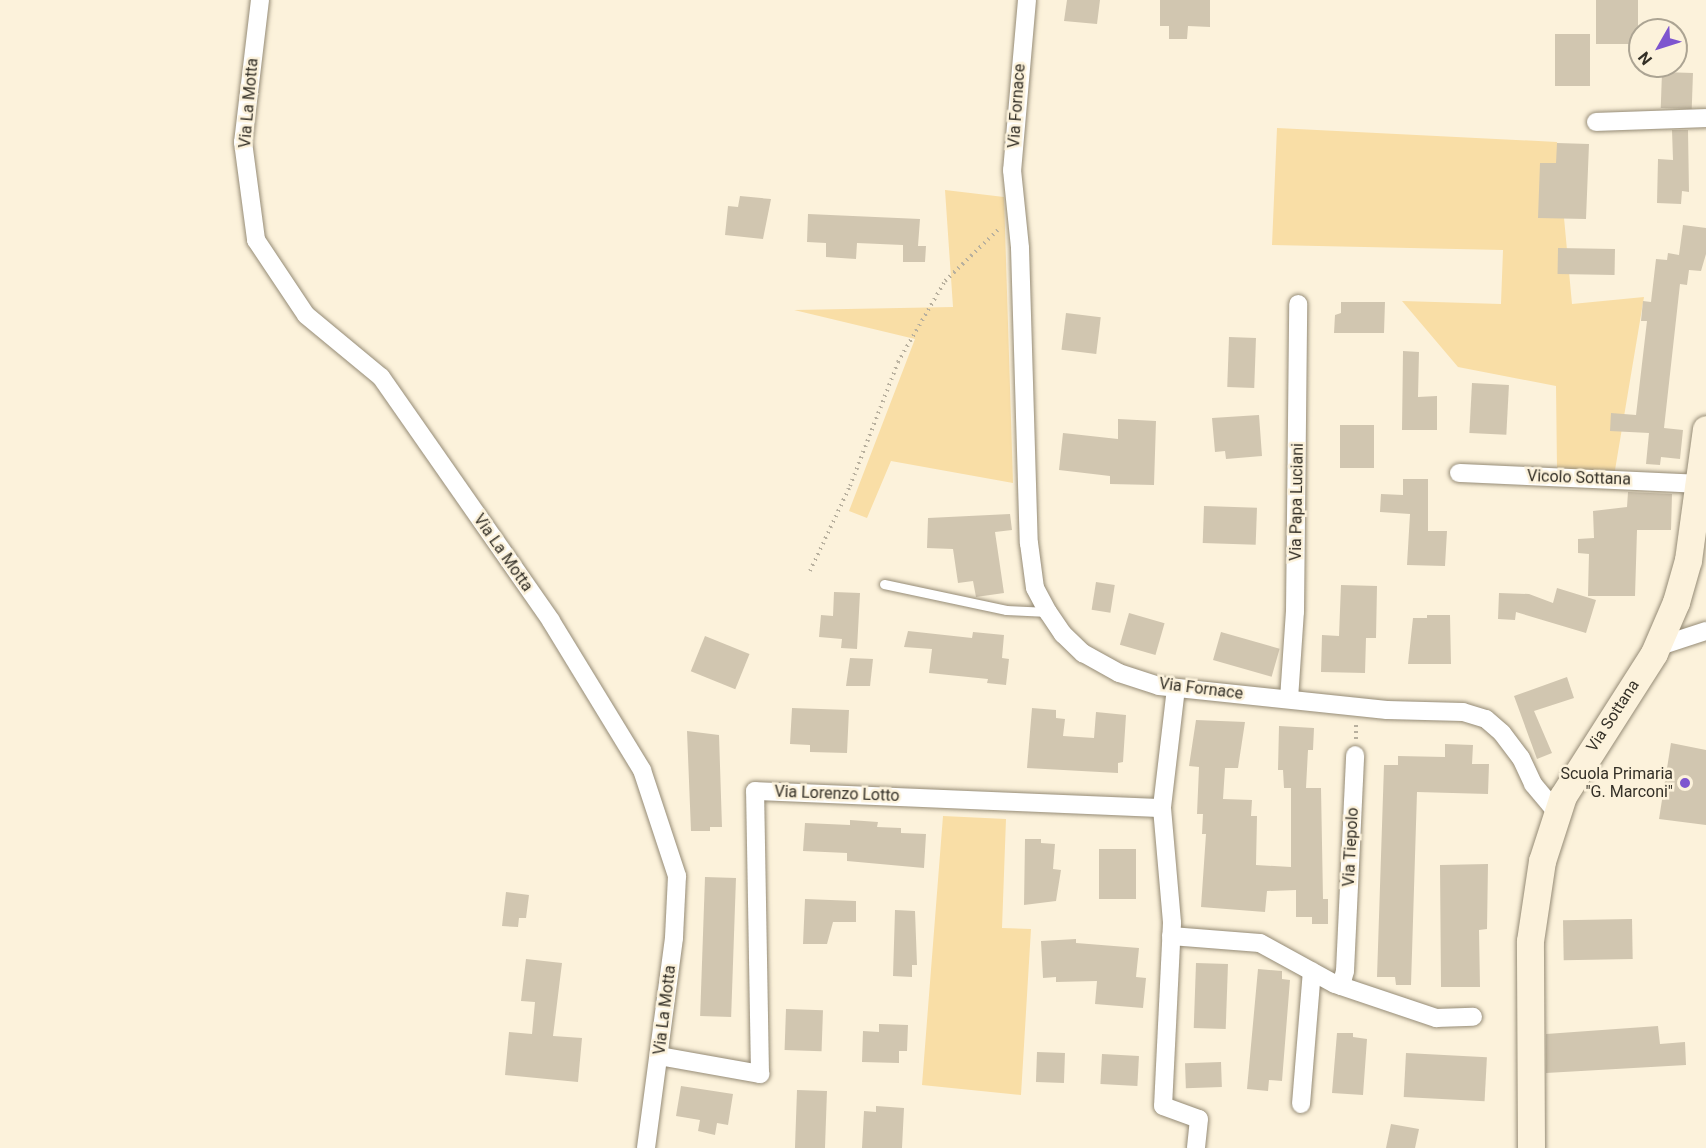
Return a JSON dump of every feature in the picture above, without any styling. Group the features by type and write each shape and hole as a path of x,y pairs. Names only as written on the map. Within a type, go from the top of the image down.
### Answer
{"street":[{"name":"Via La Motta","path":"260,0 243,142 256,240 306,315 381,376 551,621 642,770 677,876 674,938 646,1148"},
{"name":"Via Fornace","path":"1027,0 1012,170 1016,212 1029,543 1035,588 1048,612 1063,634 1083,653 1119,673 1176,688 1357,707 1463,712 1486,719 1509,741 1533,784 1556,811"},
{"path":"1596,122 1706,118"},
{"name":"Via Papa Luciani","path":"1289,699 1295,590 1298,304"},
{"name":"Via Sottana","path":"1531,1148 1530,941 1542,861 1556,811 1601,732 1657,647 1688,560 1706,429"},
{"name":"Vicolo Sottana","path":"1459,473 1699,483"},
{"path":"1657,647 1706,631"},
{"path":"1176,688 1162,808 1172,936 1163,1106 1199,1119 1196,1148"},
{"name":"Via Tiepolo","path":"1341,986 1345,971 1355,755"},
{"name":"Via Lorenzo Lotto","path":"659,1056 760,1074 755,791 1162,808"},
{"path":"1172,936 1260,943 1341,986 1436,1018 1473,1017"},
{"path":"1301,1104 1312,971"}],"lane":[{"path":"884,584 1006,610 1048,612"}],"path":[{"path":"810,571 850,486 898,362 945,281 1016,212"},
{"path":"1355,755 1357,707"}],"shaded area":[{"path":"1277,128 1557,142 1572,304 1644,297 1613,482 1557,469 1556,386 1458,367 1402,301 1501,304 1503,250 1272,245"},
{"path":"945,190 1004,197 1013,483 891,461 867,518 849,511 915,339 794,310 953,307"},
{"path":"943,816 1006,819 1002,928 1031,929 1021,1095 922,1085"}],"building":[{"path":"1067,0 1100,0 1097,24 1064,21"},
{"path":"1160,0 1210,0 1210,27 1188,26 1187,39 1169,39 1169,26 1160,26"},
{"path":"1596,0 1638,0 1638,18 1628,18 1628,44 1596,44"},
{"path":"1555,34 1590,34 1590,86 1555,86"},
{"path":"1688,73 1693,73 1692,109 1661,108 1662,78 1688,78"},
{"path":"1672,130 1688,130 1689,192 1682,191 1681,204 1657,203 1658,159 1673,160"},
{"path":"1557,143 1589,144 1586,219 1538,218 1540,163 1556,163"},
{"path":"740,196 771,199 763,239 725,235 728,206 738,207"},
{"path":"808,214 920,219 918,246 926,246 925,262 903,262 903,245 857,243 856,259 826,257 826,243 807,242"},
{"path":"1683,225 1706,228 1706,254 1701,271 1689,270 1687,285 1680,284 1664,428 1683,430 1680,459 1661,457 1660,465 1646,464 1649,433 1610,431 1611,413 1636,415 1647,321 1641,321 1643,301 1651,302 1656,259 1667,260 1668,253 1679,255"},
{"path":"1558,248 1615,249 1615,275 1558,274"},
{"path":"1341,302 1385,302 1384,333 1334,333 1335,315 1341,313"},
{"path":"1066,313 1101,317 1096,354 1061,350"},
{"path":"1229,337 1256,338 1254,388 1227,387"},
{"path":"1403,351 1419,352 1418,397 1437,396 1437,430 1402,430"},
{"path":"1472,383 1509,385 1506,435 1469,433"},
{"path":"1259,415 1262,456 1226,459 1225,451 1215,452 1212,418"},
{"path":"1118,419 1156,421 1154,485 1110,484 1110,476 1059,470 1063,433 1118,439"},
{"path":"1340,425 1374,425 1374,468 1340,468"},
{"path":"1403,479 1428,479 1428,531 1447,531 1445,566 1407,565 1410,514 1380,512 1381,494 1403,495"},
{"path":"1628,492 1672,494 1671,530 1637,530 1635,596 1588,596 1589,554 1578,553 1578,539 1594,538 1593,511 1627,507"},
{"path":"1204,506 1257,508 1256,545 1203,543"},
{"path":"1010,514 1012,530 995,532 1004,593 976,597 973,581 958,583 953,549 927,548 928,518"},
{"path":"1096,582 1115,585 1110,613 1092,610"},
{"path":"1341,585 1377,586 1376,638 1366,638 1365,673 1321,672 1322,635 1339,636"},
{"path":"1557,588 1596,600 1586,633 1516,612 1515,620 1498,619 1499,593 1529,594 1553,603"},
{"path":"834,592 860,593 857,649 841,648 842,639 819,637 821,615 833,616"},
{"path":"1129,613 1165,623 1155,655 1120,645"},
{"path":"1427,615 1450,615 1451,664 1408,664 1413,618 1427,618"},
{"path":"908,631 972,638 973,632 1004,635 1002,658 1009,659 1006,685 987,683 988,679 929,673 932,649 904,647"},
{"path":"1221,632 1280,649 1272,677 1213,660"},
{"path":"705,636 750,654 735,689 691,671"},
{"path":"850,658 873,659 870,686 846,686"},
{"path":"1567,677 1574,698 1534,711 1552,753 1537,759 1514,696"},
{"path":"792,708 849,710 847,753 810,752 810,745 790,744"},
{"path":"1032,708 1056,710 1056,718 1065,719 1063,736 1094,738 1096,712 1126,715 1123,762 1118,763 1118,773 1027,768"},
{"path":"1196,720 1245,722 1238,768 1225,768 1223,799 1252,800 1251,816 1257,816 1256,865 1291,867 1291,788 1284,788 1283,770 1278,770 1279,726 1314,728 1313,750 1308,750 1306,788 1321,788 1323,899 1328,899 1328,924 1312,924 1312,917 1296,917 1296,890 1267,891 1265,912 1201,907 1206,834 1202,834 1203,814 1197,814 1199,767 1189,766"},
{"path":"687,731 719,735 722,827 710,827 710,831 691,831"},
{"name":"Scuola Primaria \"G. Marconi\"","path":"1671,743 1706,750 1706,825 1659,819"},
{"path":"1445,744 1473,745 1472,764 1489,764 1488,794 1417,792 1411,985 1396,985 1395,977 1377,977 1384,765 1398,765 1398,756 1445,757"},
{"path":"850,820 878,822 877,827 901,828 901,833 926,834 924,868 847,861 847,853 803,851 805,823 850,825"},
{"path":"1025,839 1041,839 1041,843 1055,844 1053,869 1061,870 1056,901 1024,905"},
{"path":"1099,849 1136,849 1136,899 1099,899"},
{"path":"1488,864 1487,929 1479,930 1480,987 1441,987 1440,865"},
{"path":"705,877 736,878 731,1017 700,1016"},
{"path":"506,892 529,895 526,918 519,918 518,927 502,926"},
{"path":"805,899 856,901 856,922 833,922 827,944 803,944"},
{"path":"895,910 915,911 917,965 912,965 912,977 893,976"},
{"path":"1632,919 1633,959 1564,960 1563,920"},
{"path":"1076,939 1076,943 1139,948 1136,977 1146,978 1143,1008 1095,1004 1097,981 1056,982 1056,977 1043,978 1041,941"},
{"path":"526,959 562,963 553,1036 582,1038 578,1082 505,1075 509,1032 532,1034 535,1002 521,1001"},
{"path":"1196,963 1228,964 1226,1029 1194,1028"},
{"path":"1258,969 1282,971 1282,979 1290,980 1282,1081 1269,1080 1268,1091 1247,1089"},
{"path":"786,1009 823,1010 822,1051 785,1050"},
{"path":"879,1024 908,1025 907,1051 899,1051 899,1063 862,1062 863,1031 879,1032"},
{"path":"1658,1026 1660,1044 1685,1042 1686,1065 1546,1073 1546,1034"},
{"path":"1337,1033 1353,1033 1353,1037 1367,1039 1363,1095 1332,1093"},
{"path":"1037,1052 1065,1053 1064,1083 1036,1082"},
{"path":"1406,1053 1487,1057 1485,1101 1404,1097"},
{"path":"1102,1054 1139,1056 1137,1086 1100,1084"},
{"path":"1221,1062 1222,1087 1186,1088 1185,1063"},
{"path":"681,1086 733,1094 728,1125 717,1123 715,1135 698,1131 700,1120 676,1116"},
{"path":"797,1090 827,1091 825,1148 795,1148"},
{"path":"876,1106 904,1108 902,1148 862,1148 864,1111 876,1112"},
{"path":"1391,1124 1419,1129 1415,1148 1386,1148"}],"place":[{"name":"Scuola Primaria \"G. Marconi\"","path":"1685,783"}]}
